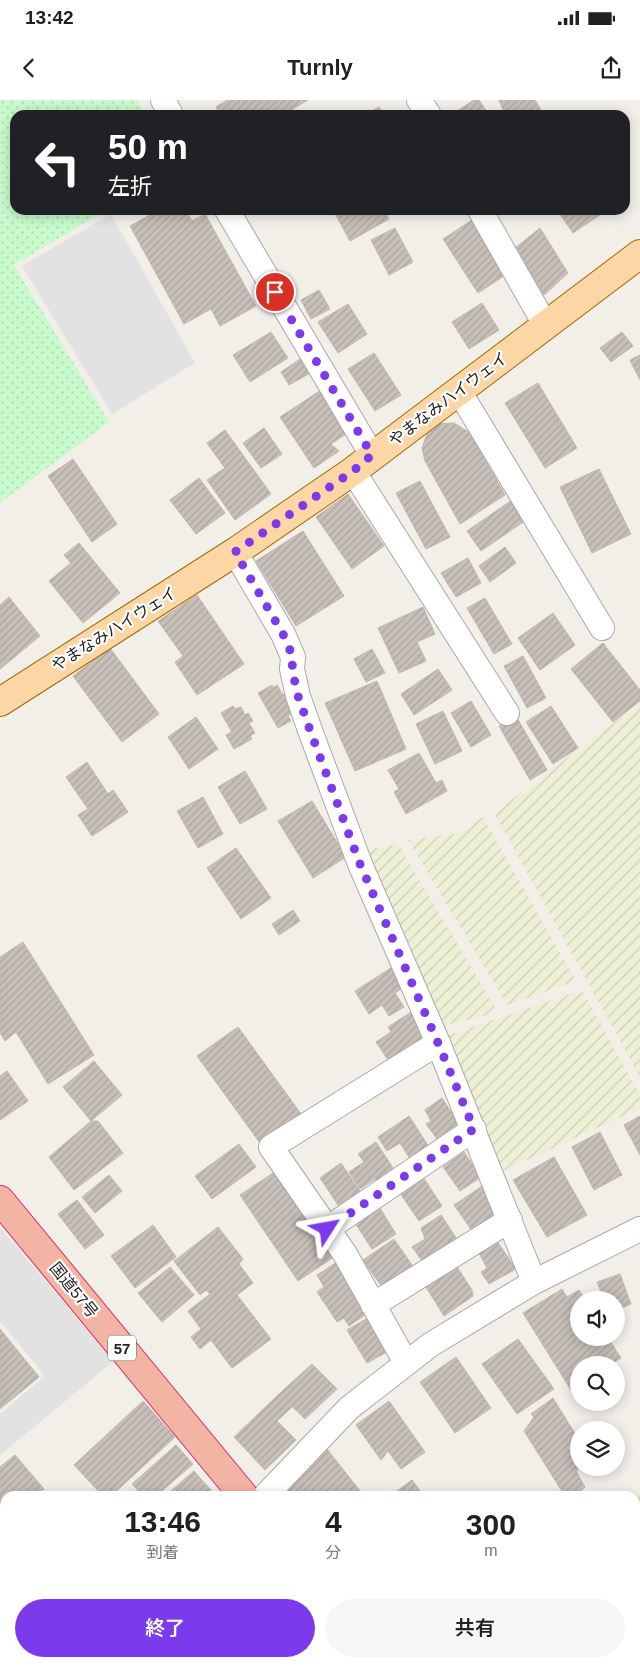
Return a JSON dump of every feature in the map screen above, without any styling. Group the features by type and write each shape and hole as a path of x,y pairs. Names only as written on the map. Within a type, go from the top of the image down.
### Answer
{"highway":[{"name":"国道57号","path":"0,1200 240,1491"}],"main road":[{"name":"やまなみハイウェイ","path":"0,702 235,552 362,463 640,254"}],"street":[{"path":"230,215 362,463 507,713"},
{"path":"483,215 546,326"},
{"path":"459,391 602,628"},
{"path":"235,552 283,634 293,657 292,669 298,696 353,846 474,1129 534,1282"},
{"path":"406,1363 345,1254 271,1148 438,1043"},
{"path":"327,1229 474,1129"},
{"path":"373,1305 510,1220"},
{"path":"270,1491 348,1408 430,1345 534,1282 640,1229"}],"green space":[{"path":"0,100 137,100 143,110 10,110 10,215 98,215 14,265 109,422 0,503"},
{"path":"640,703 640,1077 494,813"},
{"path":"483,817 576,981 507,1005 408,840 460,833"},
{"path":"398,844 495,1007 488,1015 444,1026 365,850"},
{"path":"582,990 640,1095 640,1108 501,1172 446,1036"}],"shaded area":[{"path":"112,215 195,363 112,414 22,266"},
{"path":"0,1228 114,1361 0,1455 0,1414 45,1376 0,1321"}],"building":[{"path":"227,100 308,100 291,110 218,110 216,107"},
{"path":"474,100 479,100 486,110 459,110"},
{"path":"499,100 535,100 541,110 503,110"},
{"path":"150,215 189,215 192,221 206,215 256,306 220,326 211,309 184,324 130,226"},
{"path":"336,215 387,215 389,219 350,241"},
{"path":"560,215 600,215 573,233"},
{"path":"472,220 507,274 478,293 443,239"},
{"path":"395,228 413,262 389,275 371,240"},
{"path":"540,228 568,273 544,295 515,248"},
{"path":"319,290 330,309 311,319 301,300"},
{"path":"482,303 499,330 469,349 452,322"},
{"path":"348,304 367,334 338,353 318,322"},
{"path":"271,332 288,358 250,382 233,355"},
{"path":"622,332 633,346 611,362 600,348"},
{"path":"374,353 401,395 375,411 348,369"},
{"path":"306,355 312,372 289,385 281,372"},
{"path":"640,355 640,380 630,360"},
{"path":"538,383 577,448 545,468 505,403"},
{"path":"321,390 349,432 331,444 339,451 314,468 280,417"},
{"path":"454,423 470,433 505,495 460,524 425,461 422,448 427,434 435,424"},
{"path":"264,428 282,454 261,468 243,443"},
{"path":"225,430 271,494 235,520 207,480 225,468 207,443"},
{"path":"73,459 117,524 92,542 48,476"},
{"path":"599,469 631,534 592,553 560,487"},
{"path":"199,478 225,513 196,534 170,500"},
{"path":"420,481 450,537 426,549 396,493"},
{"path":"348,494 384,546 352,569 316,517"},
{"path":"515,498 529,518 481,551 467,531"},
{"path":"303,531 344,596 296,626 256,561"},
{"path":"79,543 120,593 83,623 49,581 71,563 64,555"},
{"path":"505,547 516,563 490,582 479,566"},
{"path":"468,558 481,583 456,597 441,573"},
{"path":"197,595 244,664 197,695 175,662 183,656 158,621"},
{"path":"9,597 40,636 0,669 0,605"},
{"path":"485,598 512,644 494,654 467,608"},
{"path":"423,607 435,634 417,642 426,661 399,673 378,628"},
{"path":"553,613 575,645 540,670 518,638"},
{"path":"603,643 640,690 640,701 613,722 571,669"},
{"path":"110,648 159,714 122,742 73,676"},
{"path":"372,649 385,673 366,682 354,659"},
{"path":"523,656 546,698 527,708 504,666"},
{"path":"438,669 452,690 414,715 401,694"},
{"path":"377,681 406,749 355,771 325,703"},
{"path":"272,685 273,688 277,685 283,695 286,693 290,699 286,701 293,713 288,716 291,721 278,728 258,693"},
{"path":"471,701 491,735 471,747 451,713"},
{"path":"233,706 235,709 241,707 245,715 248,713 253,721 249,723 255,733 250,736 252,739 234,749 226,735 232,732 221,713"},
{"path":"551,706 578,748 553,764 526,722"},
{"path":"443,711 462,751 435,764 416,724"},
{"path":"516,716 547,770 530,780 499,726"},
{"path":"196,717 218,749 189,769 168,737"},
{"path":"419,753 436,783 442,780 447,791 406,814 394,792 399,789 388,770"},
{"path":"87,762 108,794 113,790 128,812 92,836 78,815 88,809 66,777"},
{"path":"245,771 267,809 240,824 218,787"},
{"path":"203,797 223,834 198,848 177,811"},
{"path":"312,801 346,857 313,878 278,821"},
{"path":"236,848 271,898 241,919 207,868"},
{"path":"293,910 300,921 279,935 272,924"},
{"path":"23,942 94,1055 48,1084 16,1032 5,1041 0,1033 0,957"},
{"path":"394,966 407,985 395,993 404,1007 389,1016 382,1005 369,1014 355,991"},
{"path":"416,1009 433,1036 390,1063 376,1042 391,1032 388,1027"},
{"path":"238,1027 301,1114 260,1143 197,1056"},
{"path":"94,1061 122,1095 91,1121 63,1087"},
{"path":"7,1071 28,1101 0,1120 0,1076"},
{"path":"442,1098 459,1124 437,1139 426,1124 431,1121 425,1110"},
{"path":"409,1116 429,1147 410,1159 400,1143 387,1151 378,1137"},
{"path":"640,1116 640,1155 624,1125"},
{"path":"91,1121 98,1121 123,1153 74,1190 49,1157"},
{"path":"600,1132 622,1175 594,1190 572,1147"},
{"path":"376,1142 395,1171 378,1183 375,1179 360,1189 349,1172 364,1162 358,1154"},
{"path":"239,1144 256,1167 212,1199 195,1176"},
{"path":"464,1152 481,1177 460,1191 443,1167"},
{"path":"554,1157 587,1215 547,1237 513,1180"},
{"path":"341,1163 360,1191 338,1205 320,1178"},
{"path":"279,1169 337,1255 298,1281 240,1195"},
{"path":"109,1175 122,1191 95,1213 82,1197"},
{"path":"423,1177 442,1206 419,1221 400,1193"},
{"path":"484,1185 500,1215 473,1232 454,1205"},
{"path":"77,1200 104,1235 85,1249 58,1214"},
{"path":"378,1205 396,1234 372,1249 353,1220"},
{"path":"441,1215 457,1239 423,1262 412,1247 425,1239 421,1228"},
{"path":"153,1225 176,1257 135,1288 111,1256"},
{"path":"218,1227 243,1259 239,1264 253,1283 237,1295 271,1339 232,1368 211,1340 200,1349 191,1337 201,1329 188,1311 210,1294 206,1290 200,1295 174,1261"},
{"path":"394,1239 412,1265 382,1287 363,1260"},
{"path":"497,1241 516,1269 489,1284 481,1272 487,1268 479,1253"},
{"path":"340,1260 372,1310 349,1326 344,1318 337,1322 317,1292 324,1287 317,1275"},
{"path":"455,1264 472,1290 473,1296 444,1316 424,1284"},
{"path":"170,1267 194,1295 162,1322 138,1293"},
{"path":"620,1274 631,1304 625,1306 625,1291 600,1291 597,1282"},
{"path":"562,1289 567,1297 570,1295 570,1346 613,1346 620,1356 570,1356 570,1388 523,1313"},
{"path":"373,1315 392,1349 367,1363 347,1330"},
{"path":"0,1329 39,1377 0,1409"},
{"path":"518,1339 554,1389 517,1414 482,1364"},
{"path":"456,1357 491,1408 455,1433 420,1382"},
{"path":"312,1364 337,1389 305,1419 279,1394"},
{"path":"279,1394 292,1407 277,1421 296,1440 265,1470 234,1437"},
{"path":"553,1398 570,1425 570,1476 579,1476 585,1487 581,1491 562,1491 524,1431 534,1417 531,1414"},
{"path":"143,1401 175,1437 116,1491 98,1491 74,1465"},
{"path":"389,1401 425,1452 401,1469 388,1451 381,1460 356,1425"},
{"path":"176,1445 193,1464 162,1491 138,1491 132,1484"},
{"path":"327,1449 360,1491 286,1491 281,1485"},
{"path":"15,1455 44,1489 41,1491 0,1491 0,1467"},
{"path":"194,1471 212,1491 171,1491"},
{"path":"412,1480 420,1491 397,1491"}],"route":[{"path":"275,292 372,455 353,471 235,552 283,634 293,657 292,669 298,696 360,864 474,1129 327,1229"}]}
